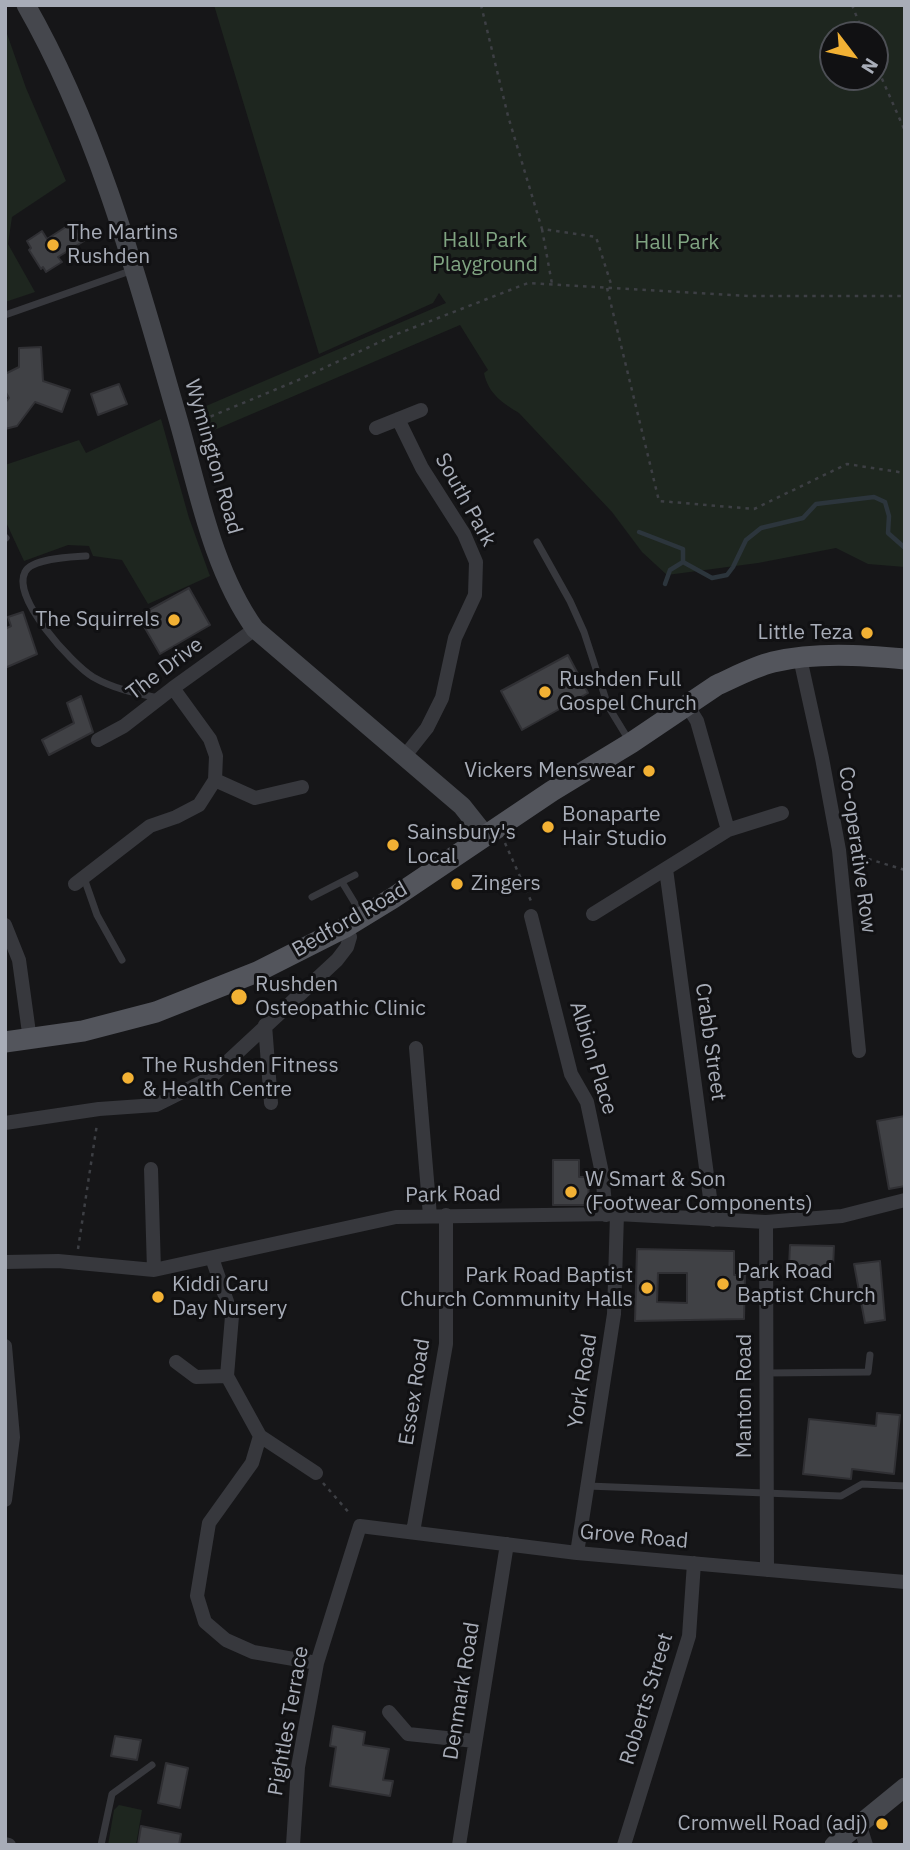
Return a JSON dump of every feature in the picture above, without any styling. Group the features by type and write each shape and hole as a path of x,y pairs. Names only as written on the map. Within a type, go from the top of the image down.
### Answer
{"main road":[{"name":"Bedford Road","path":"5,1042 83,1031 156,1012 257,972 344,928 717,685 746,671 772,662 800,658 873,656 905,659"}],"street":[{"name":"Wymington Road","path":"26,5 59,70 79,118 135,269 218,555 239,602 255,629 492,831"},
{"path":"376,428 421,410"},
{"name":"South Park","path":"398,419 422,468 464,534 476,562 475,595 455,638 442,698 427,728 404,757"},
{"name":"The Drive","path":"98,740 124,726 255,629"},
{"name":"Co-operative Row","path":"800,658 839,850 859,1051"},
{"path":"79,881 150,826 199,805 215,780 216,756 210,739 173,688"},
{"path":"687,705 697,721 728,830"},
{"path":"215,780 255,798 302,787"},
{"path":"593,915 728,830 782,813"},
{"name":"Crabb Street","path":"666,869 713,1220"},
{"name":"Albion Place","path":"531,916 572,1074 587,1102 612,1214"},
{"path":"5,925 19,960 30,1040"},
{"path":"5,1123 99,1109 156,1105 210,1078 337,960 348,947 350,937 344,928"},
{"path":"265,1026 271,1102"},
{"path":"416,1048 430,1216"},
{"path":"151,1169 154,1270"},
{"name":"Park Road","path":"5,1262 76,1262 154,1270 396,1217 612,1214 766,1222 842,1216 905,1200"},
{"name":"York Road","path":"577,1553 614,1314 612,1214"},
{"name":"Essex Road","path":"413,1532 446,1344 446,1215"},
{"name":"Manton Road","path":"766,1222 767,1570"},
{"path":"212,1258 232,1316 227,1376 260,1436 316,1473"},
{"path":"5,1346 13,1437 5,1500"},
{"path":"176,1362 196,1377 227,1376"},
{"path":"260,1436 252,1463 209,1522 197,1596 205,1622 226,1640 253,1652 317,1663"},
{"name":"Grove Road","path":"360,1525 577,1553 905,1583"},
{"name":"Pightles Terrace","path":"293,1845 298,1767 317,1663 360,1525"},
{"name":"Denmark Road","path":"459,1845 507,1544"},
{"name":"Roberts Street","path":"624,1845 689,1636 694,1563"},
{"path":"389,1712 408,1734 475,1741"},
{"path":"834,1845 905,1787"},
{"path":"859,1824 866,1845"}],"lane":[{"path":"5,315 135,269"},
{"path":"537,542 584,632 608,706 631,743"},
{"path":"86,556 58,558 31,566 25,572 23,580 26,593 39,623 75,664 92,676 118,690 160,698"},
{"path":"312,897 355,875"},
{"path":"79,881 122,960"},
{"path":"342,882 363,916"},
{"path":"766,1373 868,1372 870,1355"},
{"path":"587,1486 841,1496 862,1484 905,1486"},
{"path":"101,1845 112,1794 152,1765"}],"path":[{"path":"481,5 508,116 542,229 552,284"},
{"path":"887,91 905,131"},
{"path":"542,229 596,237 612,287"},
{"path":"181,429 461,307 528,283 749,296 905,296"},
{"path":"607,289 660,500 754,509 847,464 905,473"},
{"path":"492,831 533,906 531,916"},
{"path":"839,850 905,870"},
{"path":"76,1262 99,1109"},
{"path":"316,1473 360,1525"}],"green space":[{"name":"Hall Park","path":"214,5 905,5 905,567 868,564 836,548 758,563 667,575 642,552 612,512 519,413 492,392 484,373 488,370 460,325 198,437 192,412 446,303 439,293 433,303 319,354"},
{"path":"5,28 26,88 66,181 12,217 8,244 35,292 5,302"},
{"path":"161,419 189,518 210,576 148,604 122,560 93,556 89,546 68,545 24,561 5,520 5,465 79,440 86,453"},
{"path":"119,1805 142,1810 136,1845 108,1845 114,1810"}],"building":[{"name":"The Martins Rushden","path":"72,223 84,241 58,257 62,262 46,272 43,267 41,269 29,250 31,248 27,241 42,231 47,239"},
{"path":"41,347 43,381 70,390 62,412 35,402 17,426 5,429 5,403 9,398 5,391 5,374 19,367 19,348"},
{"path":"119,384 127,404 98,415 91,394"},
{"name":"The Squirrels","path":"189,588 210,625 160,654 138,616"},
{"path":"23,612 37,654 5,668 5,629 11,626 8,617"},
{"name":"Rushden Full Gospel Church","path":"568,655 588,693 522,730 501,691"},
{"path":"81,696 93,732 49,755 42,740 74,723 67,703"},
{"path":"905,1116 905,1186 889,1189 877,1121"},
{"name":"W Smart & Son (Footwear Components)","path":"553,1160 579,1160 579,1177 589,1177 588,1205 553,1205"},
{"path":"790,1245 834,1246 833,1268 789,1267"},
{"path":"637,1249 734,1251 734,1275 745,1275 744,1319 635,1321","holes":["658,1273 687,1273 687,1303 657,1302"]},
{"path":"880,1261 885,1320 865,1323 854,1264"},
{"path":"877,1413 900,1415 894,1474 852,1469 851,1479 803,1474 809,1419 876,1426"},
{"path":"333,1726 365,1732 363,1745 389,1749 383,1780 393,1781 390,1796 330,1786 336,1747 330,1746"},
{"path":"115,1736 141,1740 137,1760 111,1756"},
{"path":"166,1763 188,1768 180,1808 158,1803"},
{"path":"141,1826 181,1834 179,1845 138,1845"}],"waterway":[{"path":"639,532 683,549 683,562 712,578 727,575 746,540 761,528 803,518 816,504 874,497 885,502 889,516 888,533 905,548"},
{"path":"665,584 670,570 683,562"}],"place":[{"name":"The Martins Rushden","path":"53,245"},
{"name":"The Squirrels","path":"174,620"},
{"name":"Little Teza","path":"867,633"},
{"name":"Rushden Full Gospel Church","path":"545,692"},
{"name":"Vickers Menswear","path":"649,771"},
{"name":"Bonaparte Hair Studio","path":"548,827"},
{"name":"Sainsbury's Local","path":"393,845"},
{"name":"Zingers","path":"457,884"},
{"name":"Rushden Osteopathic Clinic","path":"239,997"},
{"name":"The Rushden Fitness & Health Centre","path":"128,1078"},
{"name":"W Smart & Son (Footwear Components)","path":"571,1192"},
{"name":"Park Road Baptist Church","path":"723,1284"},
{"name":"Park Road Baptist Church Community Halls","path":"647,1288"},
{"name":"Kiddi Caru Day Nursery","path":"158,1297"},
{"name":"Cromwell Road (adj)","path":"882,1824"}],"park label":[{"name":"Hall Park Playground","path":"485,253"}]}
